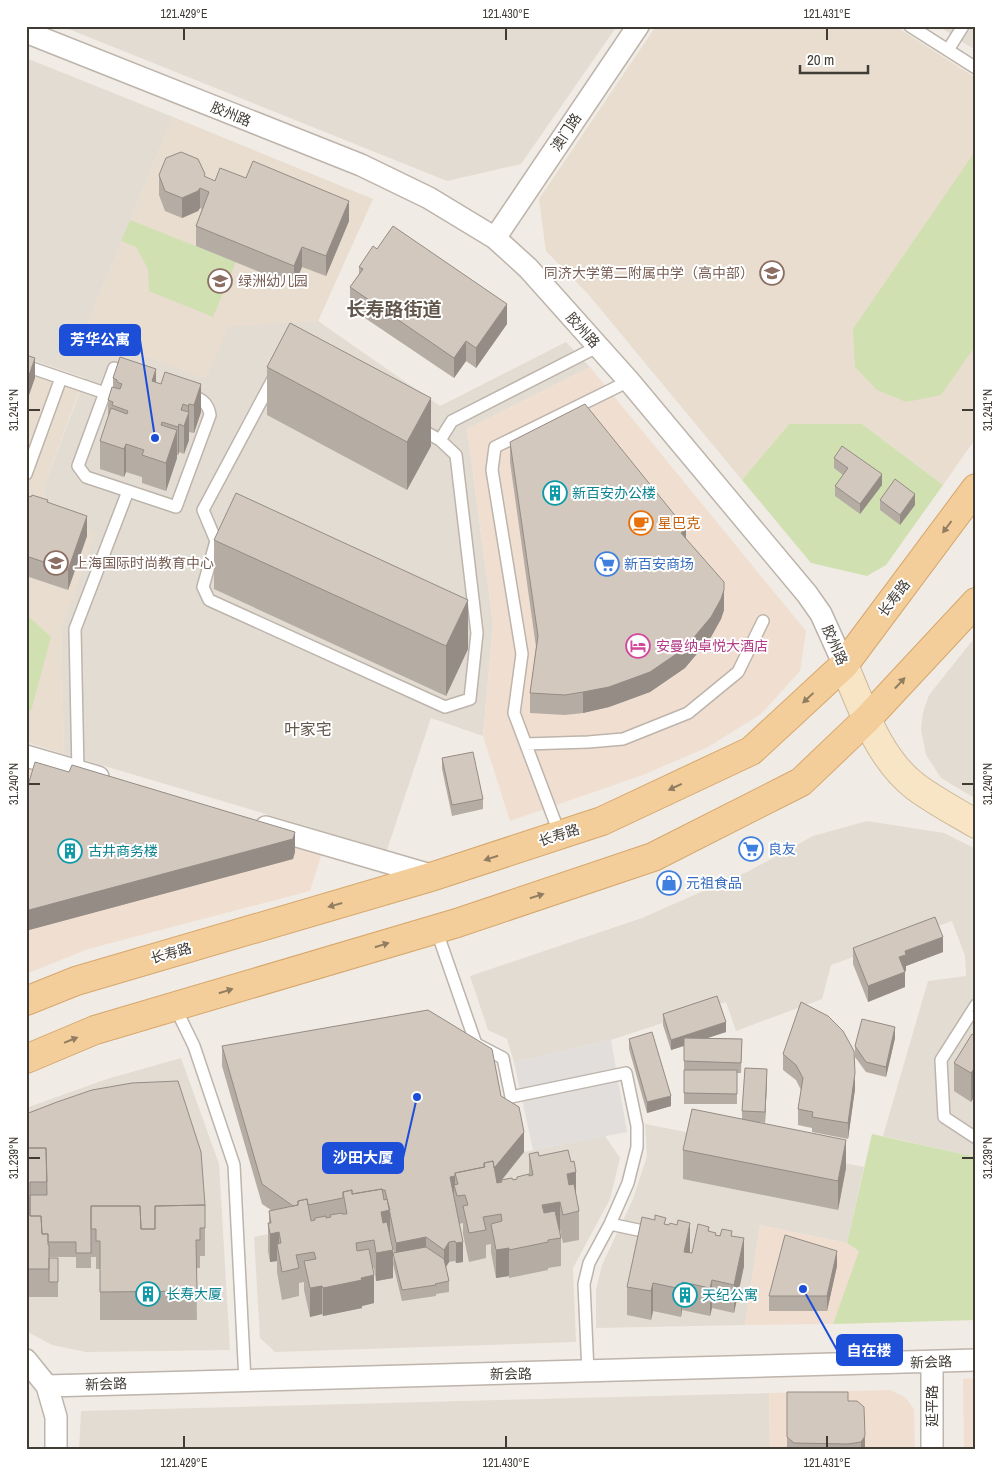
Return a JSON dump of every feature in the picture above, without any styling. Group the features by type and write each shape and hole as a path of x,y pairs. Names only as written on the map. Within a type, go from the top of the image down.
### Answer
{"main road":[{"name":"长寿路","path":"26,1001 76,981 434,876 602,821 751,752 844,665 976,488"},
{"path":"26,1059 95,1030 436,929 653,857 801,782 867,718 976,602"}],"street":[{"name":"澳门路","path":"495,238 638,26"},
{"name":"胶州路","path":"26,32 361,165 429,198 495,238 528,268 629,381 807,594 821,614 867,718 890,760 916,787 976,824"},
{"path":"26,756 115,782"},
{"path":"246,821 434,876"},
{"path":"26,1360 46,1386 56,1417 56,1450"},
{"name":"新会路","path":"46,1386 976,1360"},
{"name":"延平路","path":"932,1362 932,1450"}],"lane":[{"path":"910,26 976,68"},
{"path":"948,50 963,26"},
{"path":"440,440 452,421 597,347"},
{"path":"296,361 440,440 456,455 476,623 477,633 470,699 445,707 209,600 203,587 216,541 203,510 281,364 296,361"},
{"path":"26,366 105,393"},
{"path":"142,378 114,368 78,466 86,477 176,507 210,415 209,408 205,402 180,392"},
{"path":"26,474 61,378"},
{"path":"560,835 514,713 522,654 492,470 496,447 629,381"},
{"path":"78,771 74,629 128,491"},
{"path":"526,744 623,739 688,713 738,672 763,621"},
{"path":"436,929 476,1044 502,1058 511,1097 626,1073 637,1126 636,1147 628,1183 610,1224 589,1263 584,1284 588,1372"},
{"path":"976,1005 942,1060 944,1117 976,1138"},
{"path":"175,1006 194,1046 234,1166 245,1380"},
{"path":"610,1224 668,1236"}],"shaded area":[{"path":"61,26 617,26 521,164 447,181"},
{"name":"同济大学第二附属中学（高中部）","path":"656,26 895,26 976,78 976,438 943,485 862,424 789,424 742,480 588,294 546,251 539,199"},
{"path":"939,26 976,26 976,50 967,45"},
{"path":"26,58 173,117 83,334 318,321 440,406 566,342 590,367 467,429 493,624 483,736 431,718 387,850 64,754 61,625 75,592 53,511 47,502 43,489 85,378 26,358"},
{"name":"绿洲幼儿园","path":"173,117 373,199 318,321 229,327 206,379 83,334"},
{"path":"590,367 806,631 800,671 761,714 708,747 643,775 510,821 483,736 493,624 467,429"},
{"name":"上海国际时尚教育中心","path":"26,371 80,389 43,489 47,502 53,511 95,533 75,592 61,625 64,754 26,742"},
{"path":"976,636 976,799 941,778 926,755 921,730 923,712 929,695"},
{"path":"26,766 322,853 310,891 88,949 26,974"},
{"path":"867,821 944,833 976,849 976,1157 883,1136 928,981 966,976 965,956 952,921 831,965 822,999 736,1031 726,1002 611,1040 514,1062 507,1039 488,1030 470,976 642,918 749,871 813,836"},
{"path":"611,1040 627,1132 533,1150 514,1062"},
{"path":"181,1058 219,1164 230,1350 86,1352 52,1345 26,1331 26,1108 107,1079"},
{"path":"645,1124 864,1167 847,1243 760,1225 745,1325 596,1328 596,1290 602,1265 633,1199 647,1156"},
{"path":"605,1136 620,1158 610,1199 573,1268 576,1342 275,1352 260,1338 254,1237 495,1188 524,1152"},
{"path":"760,1225 847,1243 860,1251 833,1324 745,1325"},
{"path":"976,1378 976,1450 964,1450 963,1379"},
{"path":"890,1390 905,1397 914,1409 915,1450 770,1450 769,1393"},
{"path":"769,1393 770,1450 79,1450 81,1411"}],"green space":[{"path":"976,150 976,345 941,395 906,402 877,390 855,367 853,329"},
{"path":"130,220 236,262 213,317 149,291 148,269 136,247 121,241"},
{"path":"789,424 862,424 943,485 886,565 867,576 811,563 742,480"},
{"path":"26,614 51,637 31,711 26,710"},
{"path":"872,1134 976,1157 976,1320 833,1324 859,1251 847,1243"}],"building":[{"path":"181,152 198,159 205,174 204,176 215,181 220,168 246,178 253,161 349,201 326,256 302,247 294,266 196,226 209,192 200,188 198,191 182,198 165,191 159,175 166,158"},
{"path":"393,226 507,304 476,348 466,341 454,358 350,287 363,269 359,267 373,246 377,249"},
{"path":"290,323 431,398 407,442 267,367"},
{"path":"26,355 35,358 26,384"},
{"path":"120,357 156,369 152,381 161,384 165,372 201,384 194,405 189,404 188,406 183,404 181,410 189,412 184,426 179,424 178,427 162,422 161,425 177,430 166,463 142,455 144,450 126,444 124,449 100,441 111,408 127,414 128,411 112,405 113,402 108,400 112,387 120,389 122,384 113,378"},
{"name":"新百安商场","path":"585,404 686,529 681,533 724,582 724,590 711,617 685,648 650,672 609,687 583,692 565,695 530,693 538,636 510,442"},
{"path":"842,446 882,474 860,504 835,486 848,468 834,458"},
{"path":"895,479 915,494 900,515 880,500"},
{"path":"236,493 468,600 446,646 214,540"},
{"path":"26,495 48,500 47,502 87,516 68,570 26,556"},
{"path":"473,752 483,799 452,805 442,758"},
{"path":"35,762 69,772 72,765 295,832 293,839 29,910 26,901 26,792"},
{"path":"935,917 943,937 905,951 906,955 899,957 905,972 868,986 853,948"},
{"path":"717,996 726,1022 671,1040 663,1014"},
{"path":"801,1002 828,1016 843,1031 854,1051 855,1073 848,1123 812,1117 813,1112 798,1109 803,1078 796,1065 783,1054"},
{"path":"976,1007 976,1019 973,1011"},
{"path":"428,1010 492,1049 501,1096 519,1107 524,1132 494,1168 493,1161 484,1163 484,1167 455,1173 455,1176 450,1177 463,1242 449,1242 444,1250 426,1237 396,1243 385,1190 352,1194 352,1190 343,1192 343,1198 308,1205 307,1199 298,1201 298,1205 293,1206 262,1184 222,1046"},
{"path":"862,1019 895,1027 886,1067 866,1062 855,1046"},
{"path":"652,1032 671,1096 647,1102 629,1039"},
{"path":"972,1034 976,1037 976,1066 971,1073 954,1063"},
{"path":"684,1038 742,1039 741,1063 684,1061"},
{"path":"745,1068 767,1069 765,1112 742,1111"},
{"path":"684,1070 737,1070 737,1094 684,1093"},
{"path":"178,1081 201,1152 205,1205 155,1206 155,1229 141,1229 140,1206 91,1206 91,1253 76,1253 76,1242 48,1242 48,1234 42,1234 41,1216 30,1216 30,1195 47,1195 46,1148 26,1148 26,1114 92,1090 132,1083"},
{"path":"692,1109 846,1140 838,1181 683,1150"},
{"path":"26,1148 46,1148 47,1182 30,1182 30,1216 41,1216 42,1234 48,1234 49,1269 26,1269"},
{"path":"568,1150 571,1162 574,1161 576,1172 567,1174 569,1185 574,1184 579,1211 563,1215 560,1202 542,1205 544,1213 555,1211 561,1238 509,1250 509,1248 496,1250 491,1224 502,1221 501,1214 483,1217 486,1230 469,1233 463,1206 468,1205 465,1195 457,1196 454,1185 458,1184 455,1173 485,1167 484,1163 493,1161 497,1183 502,1182 501,1180 512,1178 513,1180 529,1174 529,1176 533,1175 529,1154 538,1152 539,1156"},
{"path":"382,1189 384,1200 387,1199 390,1210 381,1212 383,1223 387,1222 393,1250 376,1253 374,1240 356,1243 357,1251 369,1249 374,1275 361,1278 362,1280 323,1288 322,1286 310,1288 304,1261 316,1259 314,1252 296,1255 299,1268 282,1272 277,1244 281,1243 279,1232 270,1234 268,1223 271,1223 269,1211 298,1205 298,1201 307,1199 311,1221 315,1220 315,1218 331,1217 330,1215 347,1214 343,1192 352,1190 352,1194"},
{"name":"长寿大厦","path":"205,1205 205,1228 200,1228 200,1240 196,1240 197,1291 100,1292 100,1241 96,1241 96,1229 91,1229 91,1206 140,1206 141,1229 155,1229 155,1206"},
{"path":"655,1215 666,1218 664,1224 677,1225 678,1220 690,1223 684,1252 692,1253 698,1224 709,1227 708,1231 716,1233 715,1235 720,1236 722,1229 732,1231 731,1236 744,1238 734,1285 712,1280 710,1288 682,1282 681,1289 653,1283 651,1291 627,1287 642,1217 655,1220"},
{"path":"785,1235 837,1251 827,1296 769,1296"},
{"path":"426,1247 444,1259 449,1281 402,1290 393,1253"},
{"path":"49,1258 58,1258 58,1282 49,1282"},
{"path":"787,1392 848,1392 848,1401 857,1401 864,1407 865,1436 861,1442 848,1444 794,1443 787,1437"}],"place":[{"name":"同济大学第二附属中学（高中部）","path":"772,273"},
{"name":"绿洲幼儿园","path":"220,281"},
{"name":"芳华公寓","path":"155,438"},
{"name":"新百安办公楼","path":"555,493"},
{"name":"星巴克","path":"641,523"},
{"name":"上海国际时尚教育中心","path":"56,563"},
{"name":"新百安商场","path":"607,564"},
{"name":"安曼纳卓悦大酒店","path":"638,646"},
{"name":"良友","path":"751,849"},
{"name":"古井商务楼","path":"70,851"},
{"name":"元祖食品","path":"669,883"},
{"name":"沙田大厦","path":"417,1097"},
{"name":"自在楼","path":"803,1289"},
{"name":"长寿大厦","path":"148,1294"},
{"name":"天纪公寓","path":"685,1295"}],"district":[{"name":"长寿路街道","path":"394,309"},
{"name":"叶家宅","path":"308,729"}]}
